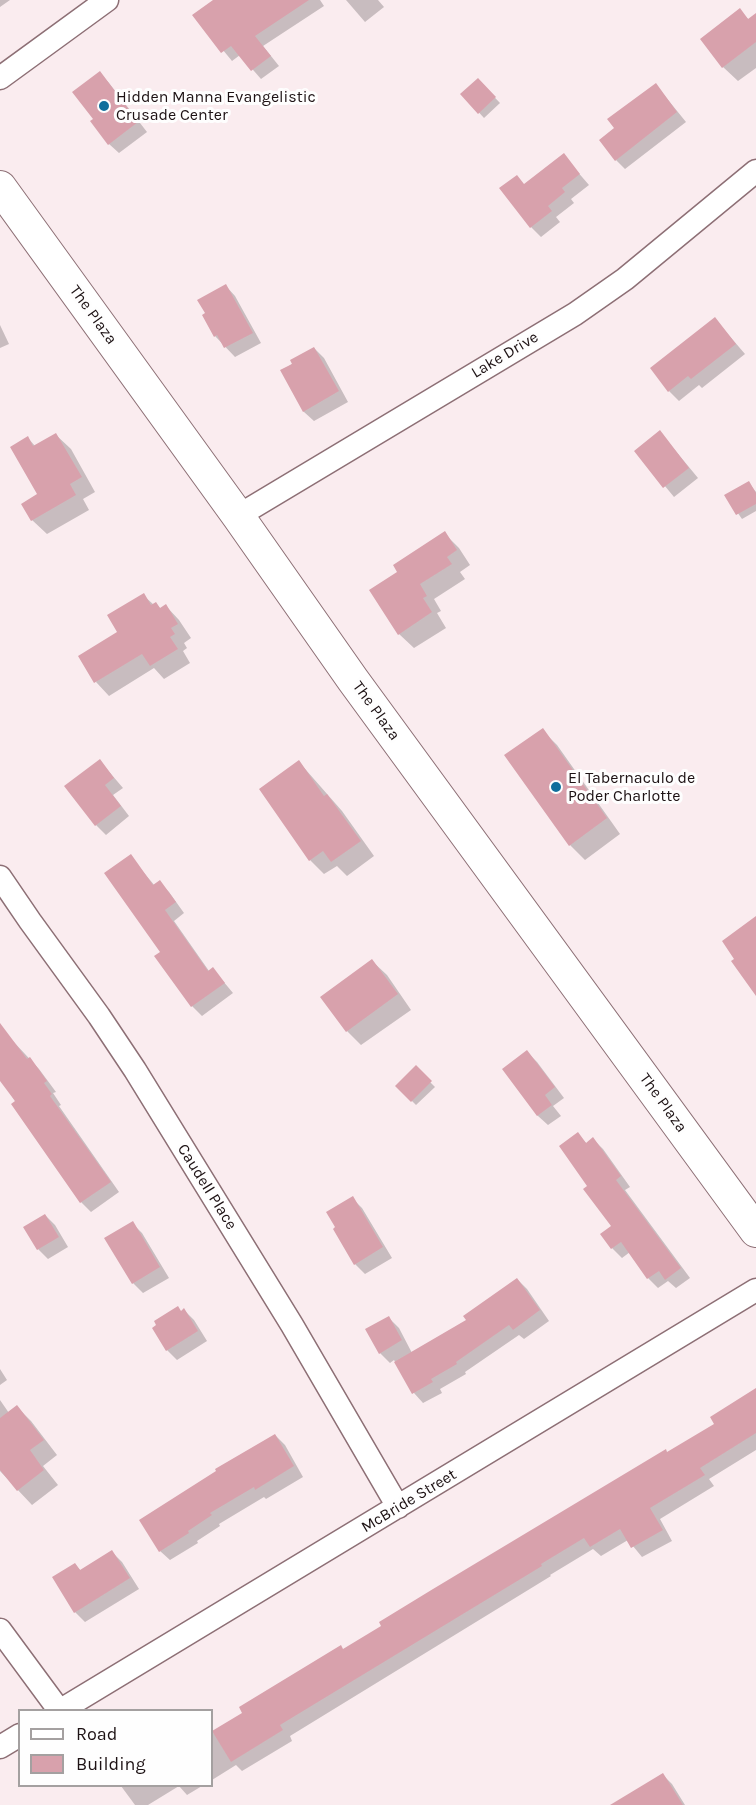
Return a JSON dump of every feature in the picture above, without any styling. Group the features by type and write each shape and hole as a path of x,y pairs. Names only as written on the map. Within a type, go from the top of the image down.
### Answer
{"main road":[{"name":"The Plaza","path":"3,197 238,516 360,689 756,1231"}],"street":[{"path":"0,78 107,0"},
{"name":"Lake Drive","path":"238,516 575,314 625,279 756,171"},
{"name":"Caudell Place","path":"0,877 135,1070 292,1325 398,1507"},
{"name":"McBride Street","path":"62,1709 756,1290"},
{"path":"0,1630 59,1709"},
{"path":"0,1747 18,1737"}],"building":[{"path":"213,0 309,0 255,36 271,56 251,71 231,46 221,53 192,15"},
{"path":"740,8 748,19 756,13 756,42 722,68 700,39"},
{"name":"Hidden Manna Evangelistic Crusade Center","path":"100,71 138,122 108,145 90,121 93,119 72,92"},
{"path":"478,78 496,97 478,114 460,94"},
{"path":"656,83 677,112 615,161 599,140 614,128 607,119"},
{"path":"564,153 580,174 562,188 565,192 548,206 552,211 530,228 499,188 517,175 524,184"},
{"path":"226,284 253,333 224,348 217,335 214,337 202,315 205,313 197,300"},
{"path":"715,317 736,344 691,379 688,376 668,392 650,368"},
{"path":"314,347 339,391 303,412 280,370 292,364 290,360"},
{"path":"660,430 689,468 663,488 634,451"},
{"path":"56,433 82,477 70,484 76,495 31,521 21,504 37,494 10,447 28,436 33,446"},
{"path":"749,481 756,493 756,504 736,515 724,495"},
{"path":"445,531 457,550 447,557 452,564 420,584 427,596 423,598 432,612 398,635 369,590 397,572 393,565"},
{"path":"144,593 151,605 156,602 160,608 166,604 178,624 171,628 175,634 170,637 178,649 150,666 142,654 94,683 78,656 117,632 107,615"},
{"name":"El Tabernaculo de Poder Charlotte","path":"543,728 607,818 569,846 504,755"},
{"path":"100,759 114,778 105,785 121,806 95,826 64,786"},
{"path":"299,760 324,796 327,794 361,841 331,862 323,851 309,861 259,789"},
{"path":"131,854 153,885 160,880 176,902 165,910 208,971 213,967 225,983 191,1007 154,956 160,952 104,873"},
{"path":"756,916 756,996 731,961 734,959 722,941"},
{"path":"372,959 398,994 346,1032 320,997"},
{"path":"0,1023 27,1059 30,1057 47,1081 44,1083 52,1094 50,1096 111,1182 80,1203 11,1104 15,1101 0,1081"},
{"path":"527,1050 555,1087 545,1095 552,1105 537,1116 502,1069"},
{"path":"416,1065 432,1081 411,1102 395,1086"},
{"path":"578,1132 586,1143 593,1137 621,1176 616,1180 681,1268 665,1280 659,1271 647,1279 621,1242 611,1249 600,1234 611,1226 583,1189 587,1186 559,1146"},
{"path":"353,1196 383,1247 354,1265 326,1212"},
{"path":"45,1214 59,1237 37,1250 23,1227"},
{"path":"133,1221 160,1267 132,1284 104,1238"},
{"path":"517,1278 540,1310 513,1330 509,1325 456,1362 457,1364 431,1379 433,1382 412,1394 394,1362 466,1320 463,1316"},
{"path":"178,1306 181,1311 184,1308 198,1331 166,1351 152,1328 156,1325 154,1321"},
{"path":"389,1316 402,1340 379,1354 365,1329"},
{"path":"756,1388 756,1433 700,1468 705,1475 650,1508 663,1530 631,1548 620,1529 590,1547 584,1538 541,1564 542,1566 280,1725 283,1730 231,1762 213,1730 242,1713 239,1707 341,1645 343,1649 381,1626 379,1622 433,1589 666,1449 667,1452 714,1424 710,1417"},
{"path":"17,1405 44,1440 30,1450 44,1470 17,1491 0,1470 0,1418"},
{"path":"275,1434 294,1466 255,1490 254,1487 210,1513 212,1515 188,1531 189,1533 159,1552 139,1520 216,1471 215,1469"},
{"path":"112,1550 130,1578 74,1613 52,1577 75,1563 80,1570"},
{"path":"663,1773 683,1805 610,1805"}],"place":[{"name":"Hidden Manna Evangelistic Crusade Center","path":"104,106"},
{"name":"El Tabernaculo de Poder Charlotte","path":"556,787"}]}
